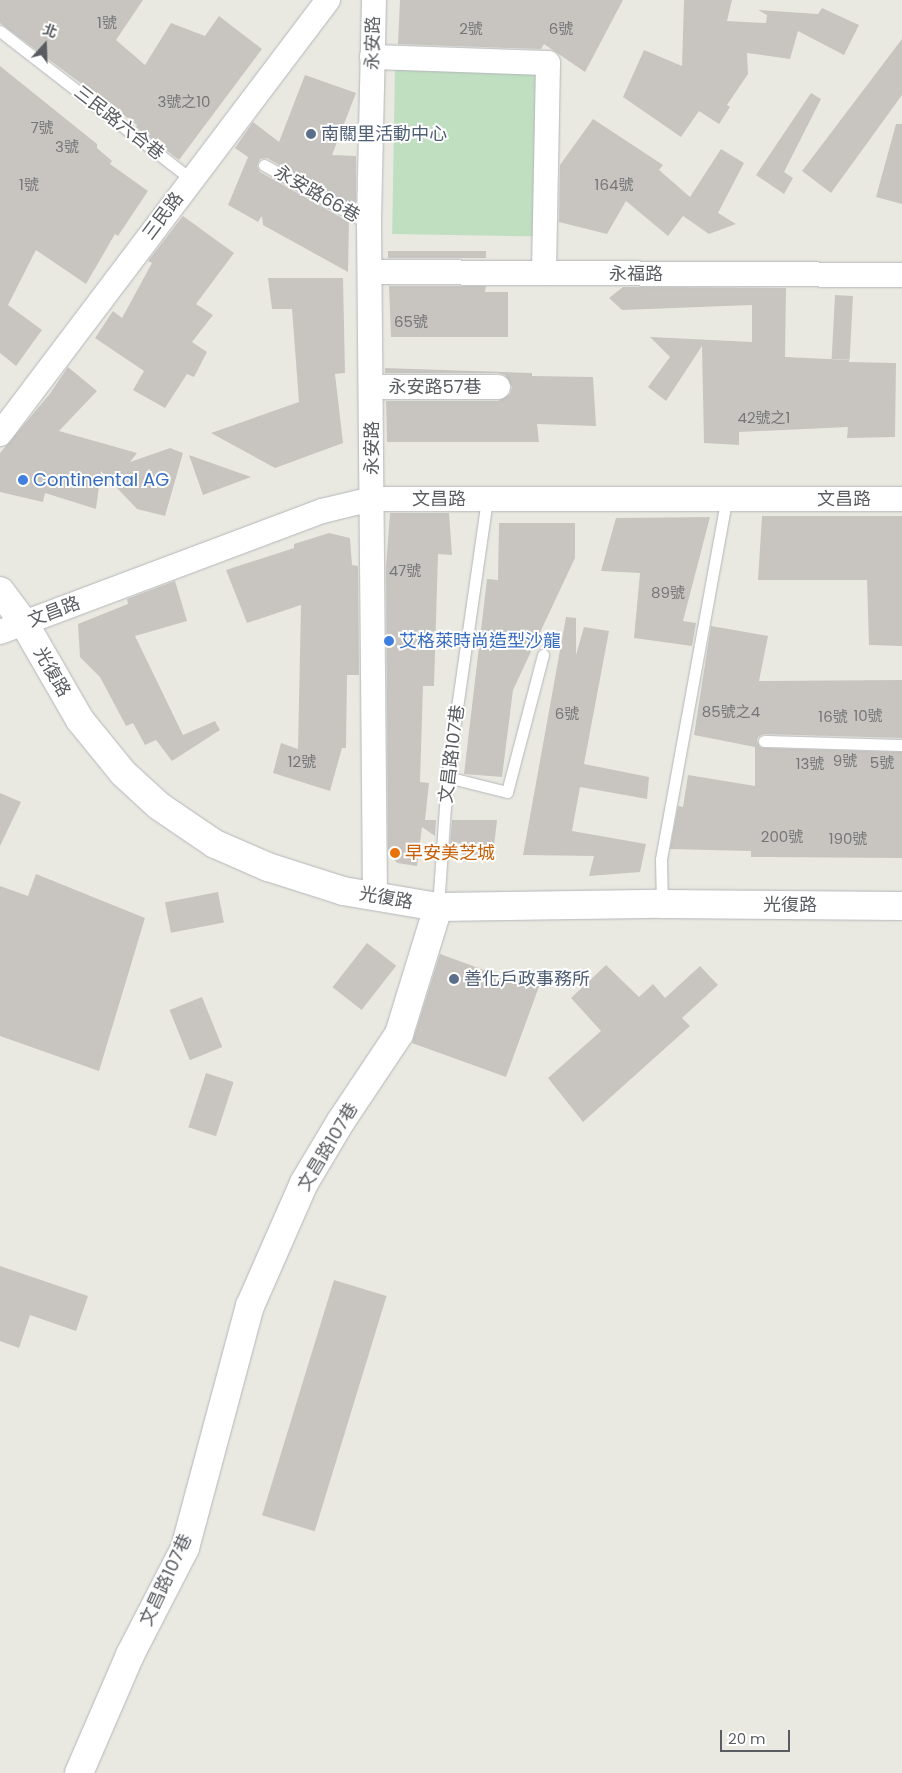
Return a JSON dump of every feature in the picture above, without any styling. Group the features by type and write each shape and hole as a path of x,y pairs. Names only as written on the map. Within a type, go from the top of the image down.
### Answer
{"main road":[{"name":"光復路","path":"0,590 12,627 80,720 123,773 159,806 215,844 268,867 343,891 438,907 662,904 902,906"},
{"name":"文昌路107巷","path":"79,1773 130,1655 185,1548 250,1306 304,1183 399,1034 438,907"}],"street":[{"name":"三民路","path":"0,434 328,0"},
{"name":"永安路","path":"374,0 369,224 372,387 375,896"},
{"path":"372,57 548,63 544,273"},
{"name":"永福路","path":"370,272 902,275"},
{"name":"永安路57巷","path":"372,387 498,387"},
{"name":"文昌路","path":"12,627 322,510 372,498 902,499"}],"lane":[{"name":"三民路六合巷","path":"0,31 191,179"},
{"name":"永安路66巷","path":"264,165 369,224"},
{"name":"文昌路107巷","path":"438,907 448,777 487,499"},
{"path":"662,904 660,859 726,500"},
{"path":"448,777 506,792 543,655"},
{"path":"764,741 902,745"}],"green space":[{"path":"395,69 543,72 540,237 392,234"}],"building":[{"path":"0,0 143,0 116,40 145,65 171,23 205,36 219,16 262,49 179,160 136,127 137,125 0,23"},
{"path":"400,0 623,0 585,72 544,44 541,49 398,44"},
{"path":"684,0 732,0 727,21 766,23 767,15 758,10 818,14 822,8 859,25 844,55 798,31 790,59 747,53 748,74 727,105 730,107 719,124 699,111 681,137 623,97 644,50 682,66"},
{"path":"902,39 902,95 831,193 802,171"},
{"path":"0,66 97,144 97,148 112,161 110,164 148,191 118,236 115,234 86,284 36,250 8,305 42,330 16,366 0,353"},
{"path":"305,75 356,93 332,155 356,156 356,204 350,205 267,158 260,159 257,166 260,172 349,222 348,272 263,225 262,216 258,222 228,205 248,157 235,148 253,122 279,142"},
{"path":"811,93 821,99 784,172 793,178 784,194 756,175"},
{"path":"593,119 663,165 659,170 690,197 721,149 744,163 718,213 736,224 709,234 683,216 668,236 626,201 607,234 559,222 560,165"},
{"path":"896,124 902,124 902,204 876,197"},
{"path":"183,216 234,253 196,304 213,315 192,342 207,352 194,377 187,374 165,408 133,390 144,371 95,338 113,311 122,318 152,263 148,261"},
{"path":"388,251 486,251 486,258 388,258"},
{"path":"268,278 343,278 345,373 335,374 343,443 275,468 211,433 299,402 292,309 272,309"},
{"path":"389,286 486,286 485,292 508,292 508,337 391,337"},
{"path":"623,287 786,288 785,357 849,360 849,362 896,363 895,437 847,438 848,427 739,432 739,445 704,443 702,346 666,401 648,387 670,357 650,337 752,342 752,305 622,310 609,298"},
{"path":"835,295 853,296 850,360 832,359"},
{"path":"68,367 97,391 59,431 137,453 130,462 170,448 183,453 165,516 137,509 101,471 96,509 45,493 43,502 0,492 0,453 49,395"},
{"path":"385,368 532,373 532,376 593,377 596,426 537,424 539,442 387,442 386,401 498,401 510,394 512,387 505,375 498,373 385,373"},
{"path":"189,455 251,477 203,495"},
{"path":"390,513 449,513 452,555 438,554 434,686 423,686 420,782 429,783 425,820 436,820 435,836 422,827 417,866 397,863 388,852 386,567"},
{"path":"762,516 902,516 902,646 869,645 867,580 758,580"},
{"path":"710,517 683,621 696,623 692,646 634,638 640,573 601,571 616,518"},
{"path":"499,523 575,523 575,558 513,690 502,777 464,774 487,579 498,580"},
{"path":"329,533 350,538 352,565 358,566 359,675 347,675 346,748 342,748 330,791 273,773 281,743 298,749 301,605 247,623 226,570 294,548 294,544"},
{"path":"175,581 187,621 135,636 183,735 215,721 220,730 172,761 156,740 145,745 133,723 126,726 100,677 80,657 78,624 128,604 127,599"},
{"path":"566,617 576,618 576,655 584,627 609,631 584,764 649,777 647,799 580,787 572,831 646,844 640,872 589,876 594,856 523,855"},
{"path":"711,626 768,636 759,681 902,680 902,738 764,734 758,737 757,741 760,747 764,748 902,752 902,858 751,857 751,851 670,849 678,806 683,807 688,775 755,786 755,747 694,735"},
{"path":"0,793 21,802 0,846"},
{"path":"452,820 497,820 493,855 464,855 450,846"},
{"path":"36,874 145,918 99,1071 0,1036 0,886 28,896"},
{"path":"218,892 224,922 171,933 165,902"},
{"path":"367,943 396,966 362,1010 333,987"},
{"path":"440,954 506,978 509,970 541,981 506,1077 412,1043"},
{"path":"606,965 639,997 653,984 665,998 700,966 718,985 682,1018 690,1026 583,1122 548,1078 601,1031 571,998"},
{"path":"202,997 222,1047 190,1060 170,1010"},
{"path":"206,1073 234,1082 216,1136 188,1127"},
{"path":"0,1266 88,1296 76,1331 30,1315 19,1348 0,1341"},
{"path":"334,1280 387,1296 315,1531 262,1515"}],"place":[{"name":"南關里活動中心","path":"311,134"},
{"name":"Continental AG","path":"23,480"},
{"name":"艾格萊時尚造型沙龍","path":"389,641"},
{"name":"早安美芝城","path":"395,853"},
{"name":"善化戶政事務所","path":"454,979"}]}
